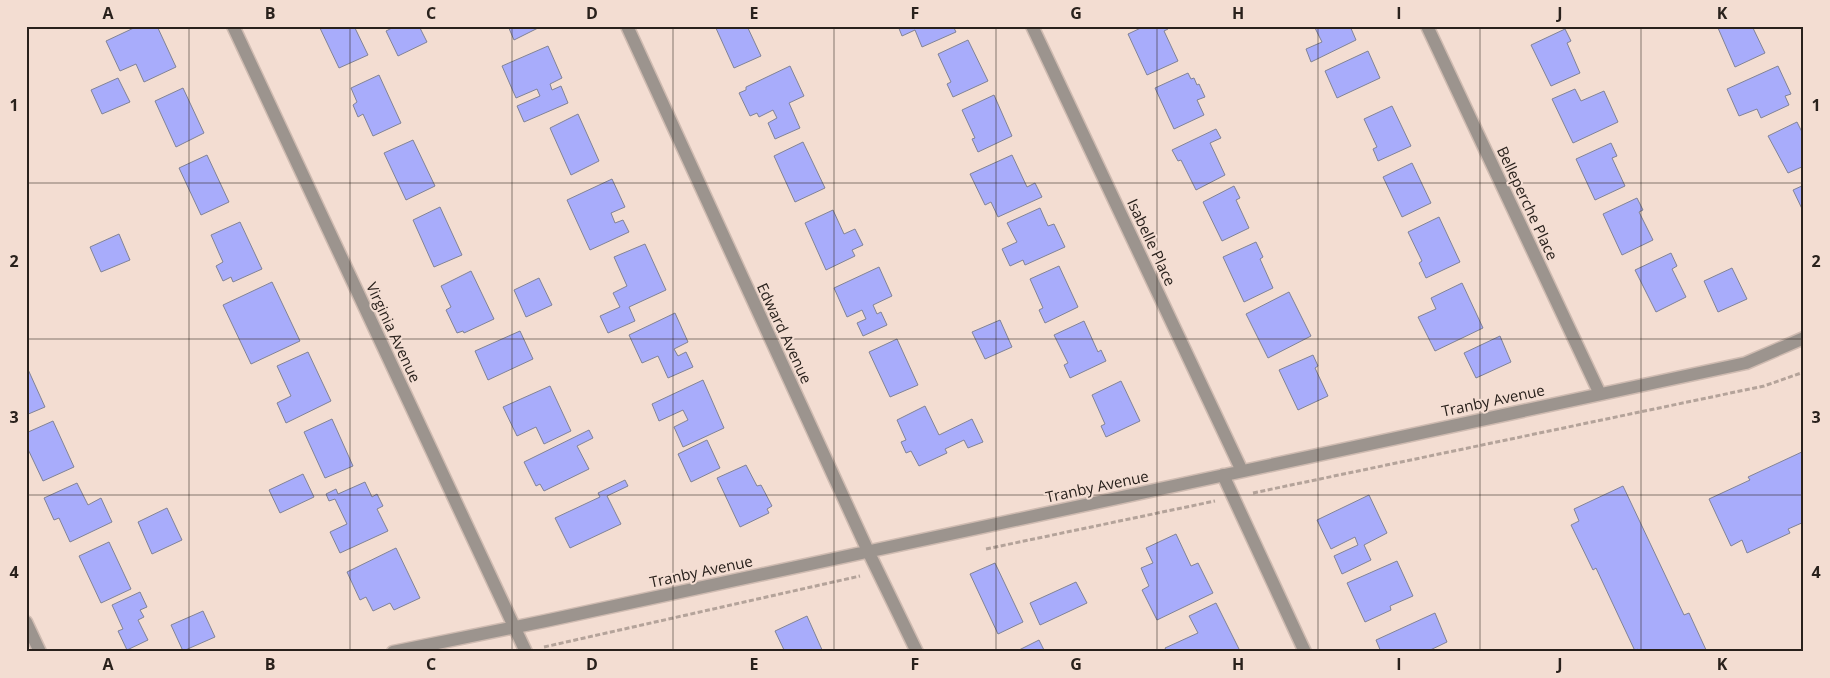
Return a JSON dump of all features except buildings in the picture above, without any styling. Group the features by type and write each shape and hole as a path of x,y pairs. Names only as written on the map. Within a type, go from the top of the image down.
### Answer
{"street":[{"name":"Virginia Avenue","path":"233,26 526,652"},
{"name":"Edward Avenue","path":"627,26 868,552 917,652"},
{"name":"Isabelle Place","path":"1032,26 1242,471"},
{"name":"Belleperche Place","path":"1427,26 1600,394"},
{"name":"Tranby Avenue","path":"393,652 516,628 1746,362 1804,338"},
{"path":"1222,475 1305,652"},
{"path":"26,622 40,652"}],"path":[{"path":"1268,490 1755,388 1804,372"},
{"path":"983,550 1207,502"},
{"path":"554,645 850,578"}]}
